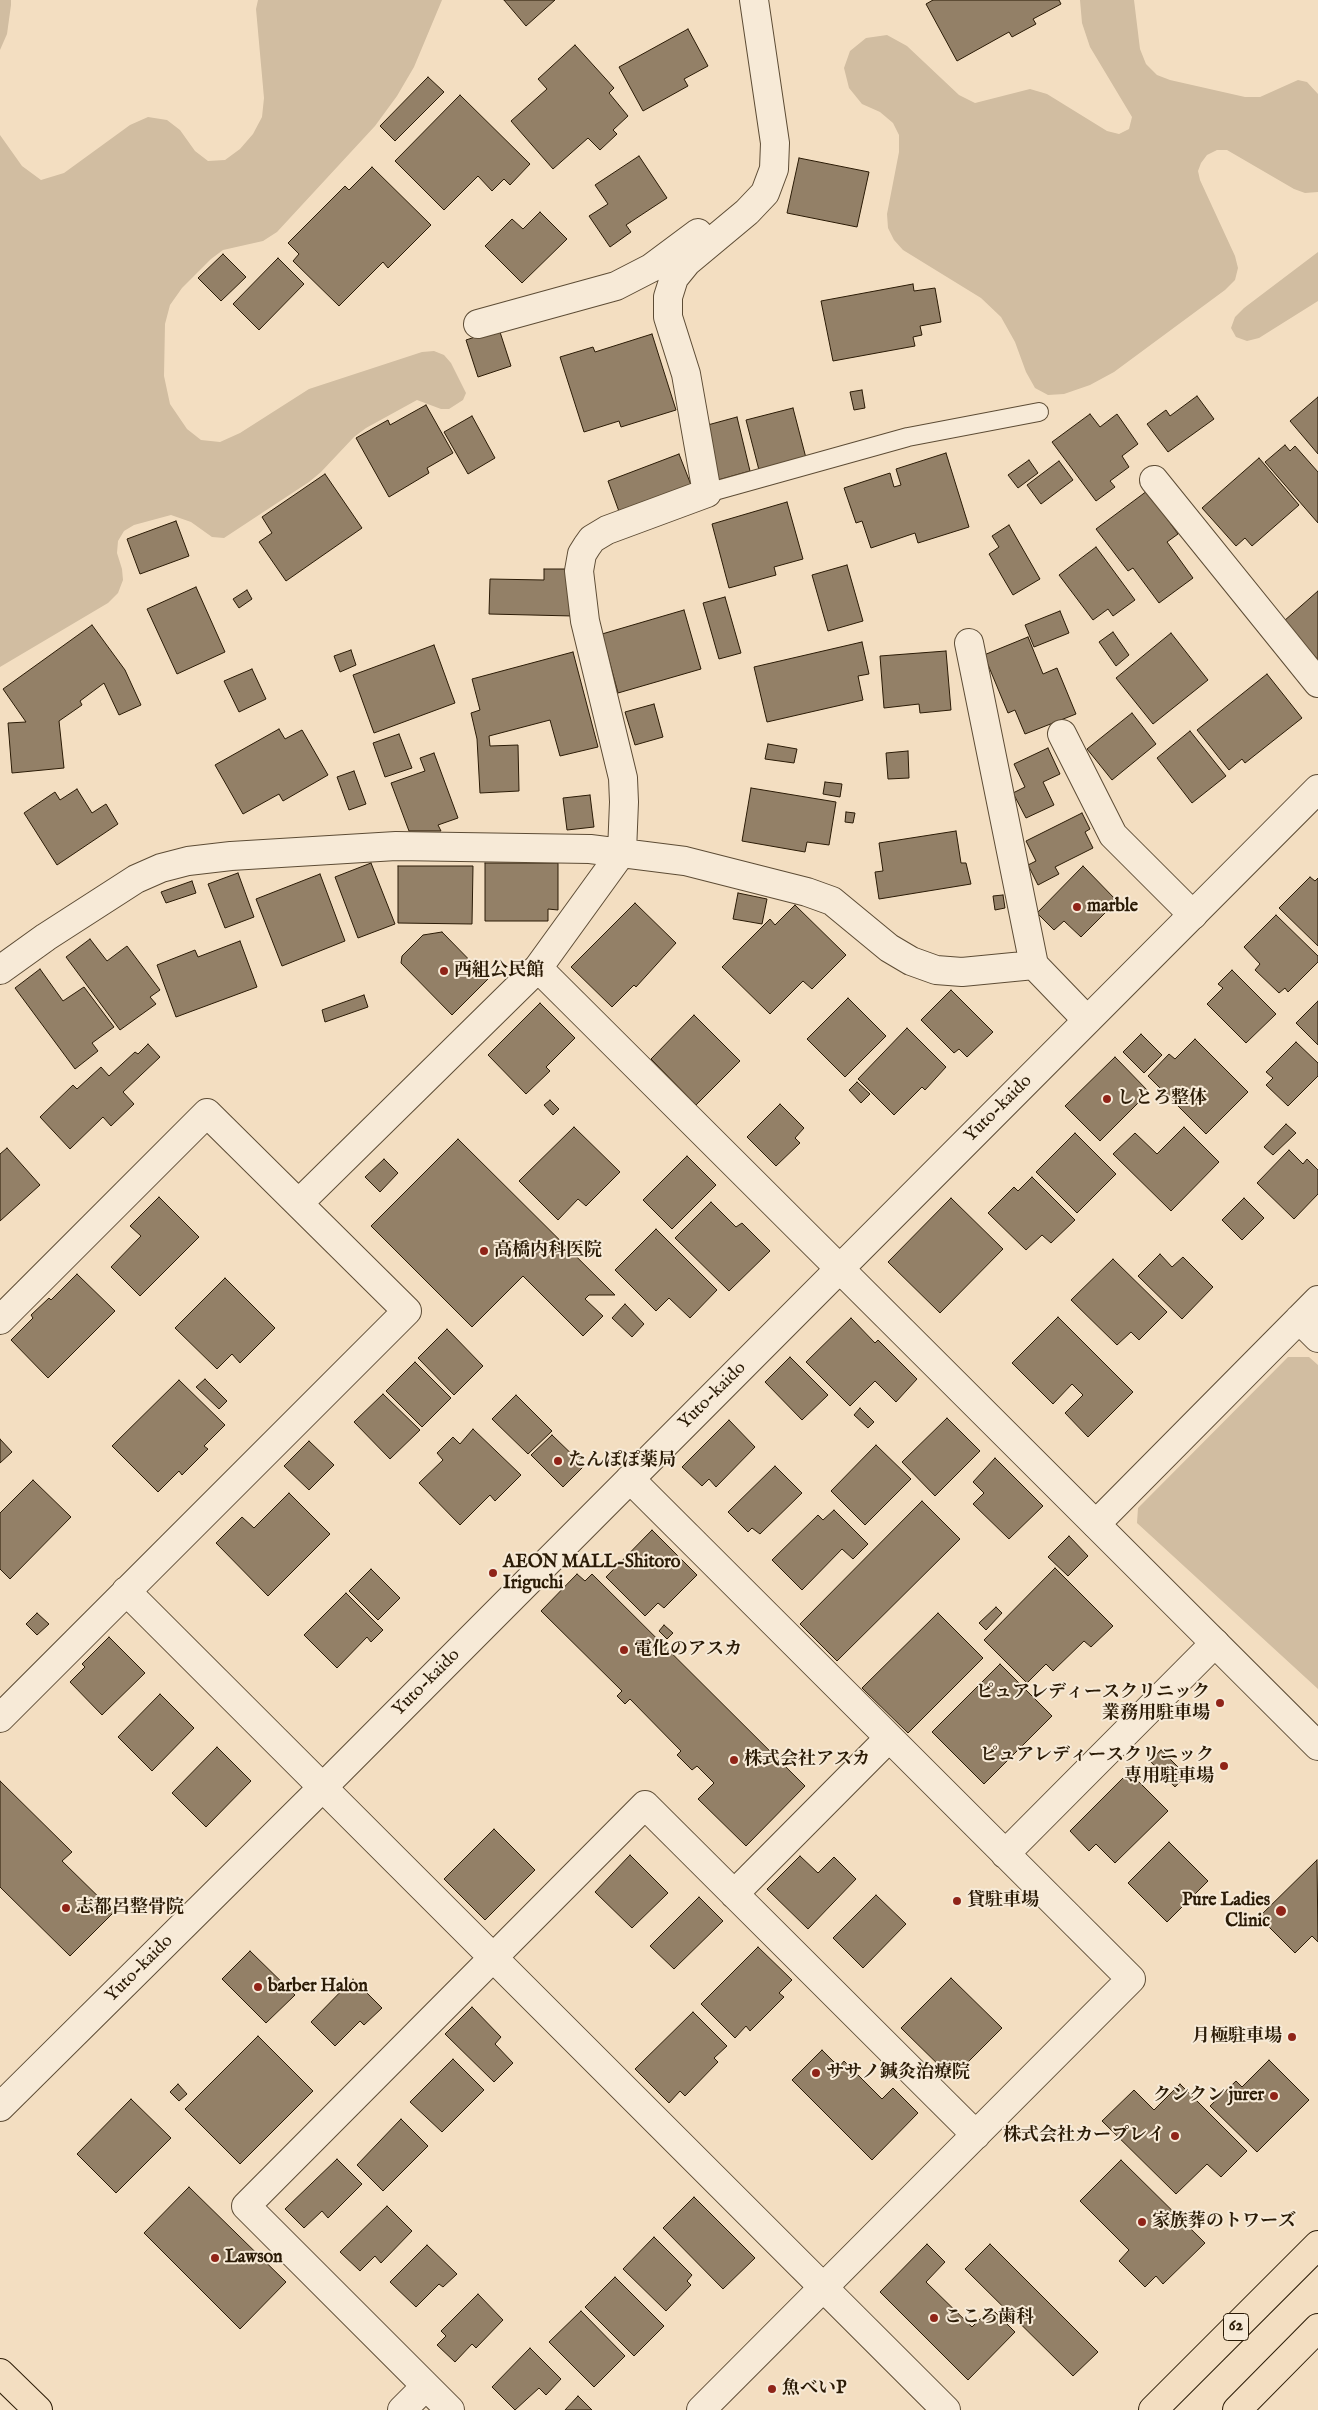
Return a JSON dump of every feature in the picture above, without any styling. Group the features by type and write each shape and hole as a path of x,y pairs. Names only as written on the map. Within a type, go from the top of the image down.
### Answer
{"main road":[{"name":"62","path":"1153,2410 1318,2245"},
{"path":"1237,2410 1318,2328"},
{"path":"0,2372 38,2410"}],"street":[{"path":"298,1203 538,968 622,852 623,778 585,621 579,571 582,554 592,539 607,530 707,493 688,382 668,317 668,297 674,278 687,262 734,223 765,193 774,169 775,143 754,0"},
{"path":"478,324 616,286 651,268 712,224 734,223"},
{"path":"1154,480 1318,683"},
{"path":"969,643 1034,965 1087,1020"},
{"path":"1062,734 1113,835 1193,915"},
{"name":"Yuto-kaido","path":"0,2107 322,1788 1318,789"},
{"path":"0,970 46,936 136,879 161,868 188,861 231,856 396,846 558,848 622,852 684,862 807,892 832,902 889,948 911,961 936,970 962,972 1034,965"},
{"path":"538,968 1318,1746"},
{"path":"0,1320 207,1113 407,1311 0,1718"},
{"path":"1096,1524 1318,1300"},
{"path":"1299,1319 1318,1338"},
{"path":"630,1479 1131,1979 701,2410"},
{"path":"126,1591 946,2410"},
{"path":"1006,1854 1216,1643"},
{"path":"734,1894 889,1738"},
{"path":"450,2410 246,2206 645,1805 976,2135"},
{"path":"402,2410 426,2386"}],"lane":[{"path":"707,493 908,437 1039,412"}],"shaded area":[{"path":"0,0 11,0 11,5 7,34 0,50"},
{"path":"258,0 442,0 414,67 397,96 375,126 277,232 263,241 223,250 211,259 182,288 170,305 165,324 164,376 170,404 187,429 201,440 220,442 240,433 309,389 422,352 434,351 444,355 451,363 466,393 463,400 449,409 441,409 417,400 366,428 354,437 309,482 224,538 212,537 191,522 171,515 134,525 124,531 118,541 117,553 123,580 118,593 108,603 0,667 0,135 22,166 41,180 64,173 130,125 148,117 167,120 180,130 195,151 208,161 225,160 240,149 253,134 262,117 264,98 256,9"},
{"path":"1080,0 1134,0 1140,49 1146,64 1157,75 1170,80 1245,97 1260,97 1298,80 1307,82 1318,94 1318,192 1305,193 1294,189 1227,150 1217,150 1207,155 1198,171 1200,180 1235,256 1238,268 1235,280 1225,290 1114,372 1090,385 1064,394 1048,395 1035,388 1026,372 1015,342 1001,317 981,298 903,250 894,240 888,228 887,214 899,152 899,135 893,123 880,112 862,104 849,88 844,68 850,51 866,38 887,35 907,46 959,95 975,103 1030,89 1047,94 1107,131 1119,134 1129,129 1132,117 1090,47 1082,23"},
{"path":"1318,252 1318,301 1259,338 1247,341 1236,337 1231,328 1235,317 1244,308"},
{"path":"1288,1357 1309,1357 1318,1365 1318,1689 1137,1523 1138,1508"}],"building":[{"path":"504,0 555,0 526,26"},
{"path":"933,0 1059,0 1061,4 1033,19 1036,24 1012,37 1009,32 957,61 926,4"},
{"path":"688,29 708,66 684,79 688,86 643,111 619,67"},
{"path":"575,45 614,88 609,93 628,116 613,130 617,134 600,150 588,138 553,169 511,121 547,89 538,79"},
{"path":"428,77 444,92 395,141 380,126"},
{"path":"460,95 530,164 510,185 504,179 492,191 478,176 444,210 395,161"},
{"path":"639,156 667,198 626,225 631,232 610,247 589,216 608,204 595,185"},
{"path":"799,158 869,172 857,227 787,213"},
{"path":"372,167 431,225 388,268 383,262 339,306 293,261 299,254 288,243 345,186 349,190"},
{"path":"540,212 567,239 522,283 485,246 512,219 523,229"},
{"path":"223,254 246,277 221,301 198,278"},
{"path":"278,258 304,284 259,330 233,304"},
{"path":"913,284 914,291 935,288 941,322 920,326 922,335 913,337 915,346 833,361 821,301"},
{"path":"499,329 511,366 478,377 466,340"},
{"path":"652,334 676,410 621,427 619,421 584,432 560,357 593,347 595,352"},
{"path":"862,390 865,408 854,410 850,392"},
{"path":"1197,396 1214,419 1168,452 1147,424 1166,410 1170,416"},
{"path":"1318,397 1318,454 1290,421"},
{"path":"426,405 453,453 427,468 429,473 389,497 356,438 388,420 390,425"},
{"path":"793,408 806,458 759,470 746,420"},
{"path":"1090,414 1100,427 1117,414 1138,444 1122,456 1129,467 1110,481 1115,487 1096,501 1052,442"},
{"path":"472,416 495,458 468,474 444,432"},
{"path":"737,417 750,471 718,480 704,426"},
{"path":"1285,445 1290,451 1295,446 1318,472 1318,523 1265,462"},
{"path":"946,453 969,527 918,543 915,533 871,548 862,521 856,523 844,488 890,473 894,487 901,485 896,469"},
{"path":"679,454 693,490 621,517 608,481"},
{"path":"1259,458 1299,505 1252,546 1245,538 1236,546 1202,508"},
{"path":"1029,460 1038,473 1018,488 1008,475"},
{"path":"1059,461 1073,480 1041,504 1027,485"},
{"path":"325,474 362,528 286,581 259,542 272,533 262,517"},
{"path":"1147,491 1178,534 1167,542 1193,578 1159,603 1133,568 1128,571 1096,529"},
{"path":"787,502 803,559 774,567 776,575 729,588 712,524"},
{"path":"176,521 189,556 140,574 127,539"},
{"path":"1009,525 1040,579 1013,595 989,554 999,547 992,536"},
{"path":"1096,547 1135,600 1113,616 1108,609 1093,620 1059,575"},
{"path":"847,565 863,621 828,631 812,575"},
{"path":"544,569 574,569 573,616 489,614 490,579 544,580"},
{"path":"196,587 225,652 177,674 147,609"},
{"path":"247,590 252,599 239,608 233,599"},
{"path":"1318,591 1318,660 1284,621"},
{"path":"725,597 741,653 719,659 703,603"},
{"path":"684,610 701,669 618,693 602,634"},
{"path":"1060,611 1069,633 1034,647 1025,625"},
{"path":"92,625 125,670 141,705 119,715 104,683 80,701 82,705 59,721 64,768 12,773 8,723 26,722 3,689"},
{"path":"1113,632 1129,655 1116,666 1099,642"},
{"path":"1171,633 1208,680 1153,724 1116,678"},
{"path":"1028,637 1043,674 1057,668 1076,714 1025,734 1015,710 1008,713 984,655"},
{"path":"862,642 869,674 858,676 863,700 767,722 754,667"},
{"path":"434,645 455,703 374,733 353,675"},
{"path":"351,650 356,665 340,672 334,656"},
{"path":"946,651 951,710 920,713 919,704 884,708 880,656"},
{"path":"573,652 598,747 560,756 550,720 489,736 490,746 518,745 519,791 480,793 477,739 471,713 480,710 472,679"},
{"path":"252,669 266,699 239,712 224,681"},
{"path":"1267,674 1302,718 1245,763 1242,759 1229,770 1197,730"},
{"path":"654,704 663,737 635,745 625,712"},
{"path":"1132,713 1156,744 1112,780 1087,749"},
{"path":"279,729 285,739 302,730 328,775 283,801 279,794 243,814 215,765"},
{"path":"1190,731 1226,776 1192,803 1157,758"},
{"path":"399,734 412,768 385,777 373,743"},
{"path":"768,744 797,749 794,763 765,759"},
{"path":"1048,748 1060,774 1043,782 1054,805 1026,818 1013,793 1025,787 1014,764"},
{"path":"908,751 909,778 888,779 886,753"},
{"path":"434,753 458,818 438,825 441,831 409,831 391,783 425,771 420,758"},
{"path":"354,771 366,804 349,810 337,777"},
{"path":"825,782 842,784 840,797 823,794"},
{"path":"751,788 836,802 829,845 807,842 805,852 742,841"},
{"path":"77,789 92,813 106,804 118,824 57,865 24,813 55,792 60,800"},
{"path":"590,795 594,827 567,830 563,798"},
{"path":"846,812 855,813 853,823 845,822"},
{"path":"1082,813 1090,829 1085,832 1093,848 1055,867 1059,874 1038,885 1028,865 1036,861 1026,841"},
{"path":"956,831 961,863 966,863 971,884 879,899 875,872 883,871 879,843"},
{"path":"371,863 395,924 358,938 335,877"},
{"path":"485,863 558,863 558,910 548,909 548,921 485,921"},
{"path":"398,866 473,866 472,924 398,923"},
{"name":"marble","path":"1083,866 1117,901 1081,937 1064,921 1054,930 1037,913"},
{"path":"238,873 254,917 225,928 208,884"},
{"path":"320,874 345,941 282,966 256,899"},
{"path":"1310,877 1315,881 1318,878 1318,946 1279,908"},
{"path":"192,881 196,893 166,903 161,892"},
{"path":"738,893 767,899 762,924 733,919"},
{"path":"1003,895 1005,908 995,910 993,896"},
{"path":"635,903 676,943 636,987 634,985 612,1007 571,967"},
{"path":"795,905 846,955 812,989 803,981 770,1014 722,967 770,919 775,925"},
{"path":"1276,915 1318,956 1318,962 1288,992 1285,988 1279,993 1255,970 1260,964 1244,947"},
{"name":"西組公民館","path":"442,932 488,979 452,1015 401,963 402,956 423,935"},
{"path":"90,939 107,961 127,946 160,990 150,997 156,1004 120,1030 66,957"},
{"path":"240,941 257,987 176,1017 157,965 195,950 198,957"},
{"path":"40,969 63,1001 84,987 114,1027 92,1043 98,1051 75,1069 15,988"},
{"path":"1232,970 1276,1014 1246,1043 1207,1004 1223,988 1218,984"},
{"path":"951,990 993,1032 967,1057 959,1049 954,1053 921,1020"},
{"path":"364,995 368,1007 325,1022 322,1010"},
{"path":"848,998 886,1036 845,1077 807,1039"},
{"path":"1318,1001 1318,1045 1296,1023"},
{"path":"540,1003 575,1038 546,1067 550,1071 526,1094 488,1055"},
{"path":"694,1015 740,1061 696,1105 651,1059"},
{"path":"907,1028 946,1067 925,1090 922,1087 894,1115 858,1079"},
{"path":"1141,1034 1162,1055 1144,1073 1123,1052"},
{"path":"1195,1039 1248,1092 1206,1134 1148,1076 1169,1054 1175,1059"},
{"path":"1296,1042 1318,1063 1318,1076 1288,1106 1266,1085 1273,1078 1266,1072"},
{"path":"148,1044 160,1057 123,1092 134,1104 111,1126 103,1117 70,1149 40,1117 73,1085 77,1089 101,1067 109,1076 135,1052 138,1054"},
{"path":"1115,1057 1149,1092 1100,1141 1065,1106"},
{"path":"857,1082 870,1094 861,1103 849,1090"},
{"path":"550,1100 559,1109 553,1115 544,1105"},
{"path":"780,1104 804,1128 795,1138 800,1143 776,1166 747,1137"},
{"path":"1286,1124 1296,1133 1273,1155 1264,1147"},
{"path":"574,1127 620,1172 586,1206 578,1199 558,1220 519,1181"},
{"path":"1184,1127 1219,1162 1171,1211 1113,1154 1135,1133 1157,1154"},
{"path":"1075,1133 1116,1174 1077,1213 1036,1172"},
{"name":"高橋内科医院","path":"458,1139 615,1295 589,1295 585,1299 603,1316 583,1336 523,1276 472,1327 371,1226"},
{"path":"7,1148 40,1185 0,1221 0,1154"},
{"path":"1289,1150 1303,1164 1307,1159 1318,1170 1318,1194 1294,1219 1257,1183"},
{"path":"687,1156 716,1185 672,1229 643,1200"},
{"path":"384,1159 398,1173 380,1192 365,1177"},
{"path":"1032,1177 1075,1220 1051,1243 1042,1235 1026,1250 988,1213 1014,1187 1018,1191"},
{"path":"159,1197 199,1237 140,1296 111,1267 141,1236 130,1226"},
{"path":"951,1198 1003,1249 940,1313 888,1262"},
{"path":"1244,1198 1264,1218 1242,1240 1222,1220"},
{"path":"711,1202 736,1227 742,1223 770,1251 729,1291 675,1238"},
{"path":"656,1229 717,1290 690,1318 669,1298 656,1311 615,1270"},
{"path":"1160,1254 1172,1267 1183,1257 1213,1287 1182,1319 1138,1276"},
{"path":"1113,1259 1167,1312 1139,1340 1131,1332 1117,1345 1071,1300"},
{"path":"77,1274 115,1311 48,1378 11,1340 33,1318 31,1315 49,1298 51,1300"},
{"path":"225,1278 275,1328 240,1363 232,1354 217,1369 175,1328"},
{"path":"625,1304 644,1324 632,1337 612,1318"},
{"path":"1058,1317 1133,1392 1088,1437 1065,1413 1083,1395 1072,1384 1053,1404 1012,1363"},
{"path":"851,1318 875,1343 878,1340 917,1379 896,1402 875,1381 850,1406 806,1362"},
{"path":"447,1329 483,1366 454,1395 418,1358"},
{"path":"790,1357 828,1395 802,1420 765,1382"},
{"path":"415,1362 451,1398 422,1427 386,1391"},
{"path":"205,1379 227,1401 219,1409 196,1387"},
{"path":"179,1380 225,1425 204,1446 208,1449 182,1475 179,1471 158,1492 112,1446"},
{"path":"383,1394 420,1430 390,1459 354,1422"},
{"path":"516,1395 552,1431 528,1454 492,1419"},
{"path":"860,1408 874,1422 868,1428 854,1415"},
{"path":"947,1418 980,1451 935,1496 902,1462"},
{"path":"729,1420 755,1447 716,1487 709,1479 702,1486 682,1467"},
{"path":"473,1429 521,1475 495,1501 490,1495 460,1525 419,1483 443,1460 437,1453 453,1437 460,1444"},
{"name":"たんぽぽ薬局","path":"552,1435 584,1466 563,1487 531,1455"},
{"path":"0,1439 12,1452 0,1463"},
{"path":"309,1441 334,1465 309,1490 284,1466"},
{"path":"876,1445 911,1479 865,1525 831,1491"},
{"path":"995,1458 1043,1506 1009,1539 973,1504 984,1493 973,1482"},
{"path":"775,1466 802,1493 760,1534 752,1528 748,1532 728,1512"},
{"path":"33,1480 71,1517 10,1579 0,1569 0,1513"},
{"path":"289,1493 330,1534 268,1596 216,1543 242,1517 254,1528"},
{"path":"922,1501 960,1539 837,1661 800,1624"},
{"path":"834,1510 868,1544 853,1559 842,1549 802,1590 772,1560 818,1515 823,1520"},
{"path":"652,1530 697,1575 664,1608 658,1603 645,1616 606,1577"},
{"path":"1069,1536 1088,1556 1068,1576 1048,1557"},
{"path":"1055,1568 1113,1626 1091,1647 1084,1641 1053,1671 1046,1664 1027,1683 984,1640"},
{"path":"371,1569 400,1598 378,1620 349,1591"},
{"path":"577,1574 585,1581 592,1574 805,1786 746,1846 698,1799 714,1783 697,1766 692,1770 677,1755 681,1751 630,1699 625,1704 617,1696 622,1691 541,1611"},
{"path":"346,1593 383,1630 371,1642 367,1637 337,1668 304,1635"},
{"path":"996,1607 1002,1613 986,1630 979,1623"},
{"path":"37,1613 49,1624 37,1635 26,1624"},
{"path":"938,1613 983,1658 908,1733 862,1688"},
{"path":"664,1625 673,1633 667,1639 659,1631"},
{"path":"109,1637 145,1673 102,1715 70,1682 85,1667 82,1664"},
{"path":"1000,1664 1052,1716 984,1784 932,1732"},
{"path":"160,1694 194,1728 152,1771 118,1737"},
{"path":"217,1747 251,1781 206,1827 172,1793"},
{"path":"1161,1750 1186,1775 1175,1787 1150,1761"},
{"path":"1129,1772 1168,1811 1115,1863 1096,1844 1089,1851 1070,1831"},
{"path":"0,1781 72,1852 62,1861 114,1912 70,1956 0,1887"},
{"path":"494,1829 535,1870 485,1920 444,1879"},
{"path":"1169,1842 1208,1881 1167,1922 1128,1883"},
{"path":"630,1855 668,1893 632,1928 595,1892"},
{"path":"800,1856 818,1873 834,1857 856,1879 808,1929 767,1889"},
{"path":"1317,1860 1318,1942 1312,1936 1295,1953 1259,1917"},
{"path":"876,1895 906,1924 863,1968 833,1938"},
{"path":"699,1897 723,1921 674,1969 650,1946"},
{"path":"758,1947 792,1980 779,1993 784,1997 750,2031 746,2026 735,2038 701,2004"},
{"name":"barber Halon","path":"250,1951 295,1995 266,2023 222,1979"},
{"path":"951,1978 1002,2028 952,2078 901,2028"},
{"path":"353,1979 382,2008 364,2025 360,2021 335,2046 311,2022"},
{"path":"472,2007 501,2037 495,2044 513,2063 494,2082 445,2034"},
{"path":"693,2012 727,2046 714,2058 718,2062 685,2096 680,2091 669,2103 635,2069"},
{"path":"258,2036 313,2091 240,2164 185,2109"},
{"path":"822,2050 839,2067 844,2061 882,2099 893,2088 918,2113 872,2160 792,2080"},
{"path":"453,2059 484,2090 442,2132 410,2102"},
{"path":"1269,2060 1309,2100 1257,2152 1210,2106 1236,2081 1242,2087"},
{"path":"178,2084 187,2094 179,2101 170,2092"},
{"name":"株式会社カープレイ","path":"1180,2084 1247,2151 1221,2177 1207,2164 1176,2194 1102,2121 1134,2090 1154,2110"},
{"path":"131,2099 171,2138 116,2193 77,2154"},
{"path":"401,2119 428,2146 383,2191 357,2165"},
{"path":"337,2159 362,2184 328,2218 322,2211 304,2228 285,2209"},
{"name":"家族葬のトワーズ","path":"1121,2160 1205,2243 1163,2284 1156,2276 1145,2287 1119,2261 1129,2250 1080,2201"},
{"name":"Lawson","path":"189,2187 286,2282 240,2329 144,2233"},
{"path":"694,2197 755,2258 723,2289 663,2228"},
{"path":"387,2206 412,2231 381,2263 375,2256 360,2271 340,2252"},
{"path":"654,2237 692,2275 687,2281 691,2285 666,2311 623,2269"},
{"name":"こころ歯科","path":"927,2244 945,2262 926,2282 972,2327 991,2308 1015,2332 968,2380 880,2292"},
{"path":"990,2244 1098,2352 1073,2376 965,2269"},
{"path":"427,2245 457,2274 443,2287 439,2284 416,2307 390,2282"},
{"path":"615,2277 664,2326 634,2356 585,2307"},
{"path":"478,2294 503,2320 476,2348 472,2344 455,2362 437,2345 446,2336 441,2331"},
{"path":"581,2311 625,2356 594,2387 549,2342"},
{"path":"530,2348 561,2379 546,2395 539,2388 515,2410 492,2387"},
{"path":"578,2396 592,2410 565,2410"}],"place":[{"name":"marble","path":"1077,907"},
{"name":"西組公民館","path":"444,971"},
{"name":"しとろ整体","path":"1107,1099"},
{"name":"高橋内科医院","path":"484,1251"},
{"name":"たんぽぽ薬局","path":"558,1461"},
{"name":"AEON MALL-Shitoro Iriguchi","path":"493,1573"},
{"name":"電化のアスカ","path":"624,1650"},
{"name":"ピュアレディースクリニック 業務用駐車場","path":"1220,1703"},
{"name":"株式会社アスカ","path":"734,1760"},
{"name":"ピュアレディースクリニック 専用駐車場","path":"1224,1766"},
{"name":"貸駐車場","path":"957,1901"},
{"name":"志都呂整骨院","path":"66,1908"},
{"name":"Pure Ladies Clinic","path":"1281,1911"},
{"name":"barber Halon","path":"258,1987"},
{"name":"月極駐車場","path":"1292,2037"},
{"name":"ササノ鍼灸治療院","path":"816,2073"},
{"name":"クンクン jurer","path":"1274,2096"},
{"name":"株式会社カープレイ","path":"1175,2136"},
{"name":"家族葬のトワーズ","path":"1142,2222"},
{"name":"Lawson","path":"215,2258"},
{"name":"こころ歯科","path":"934,2318"},
{"name":"魚べいP","path":"772,2389"}]}
